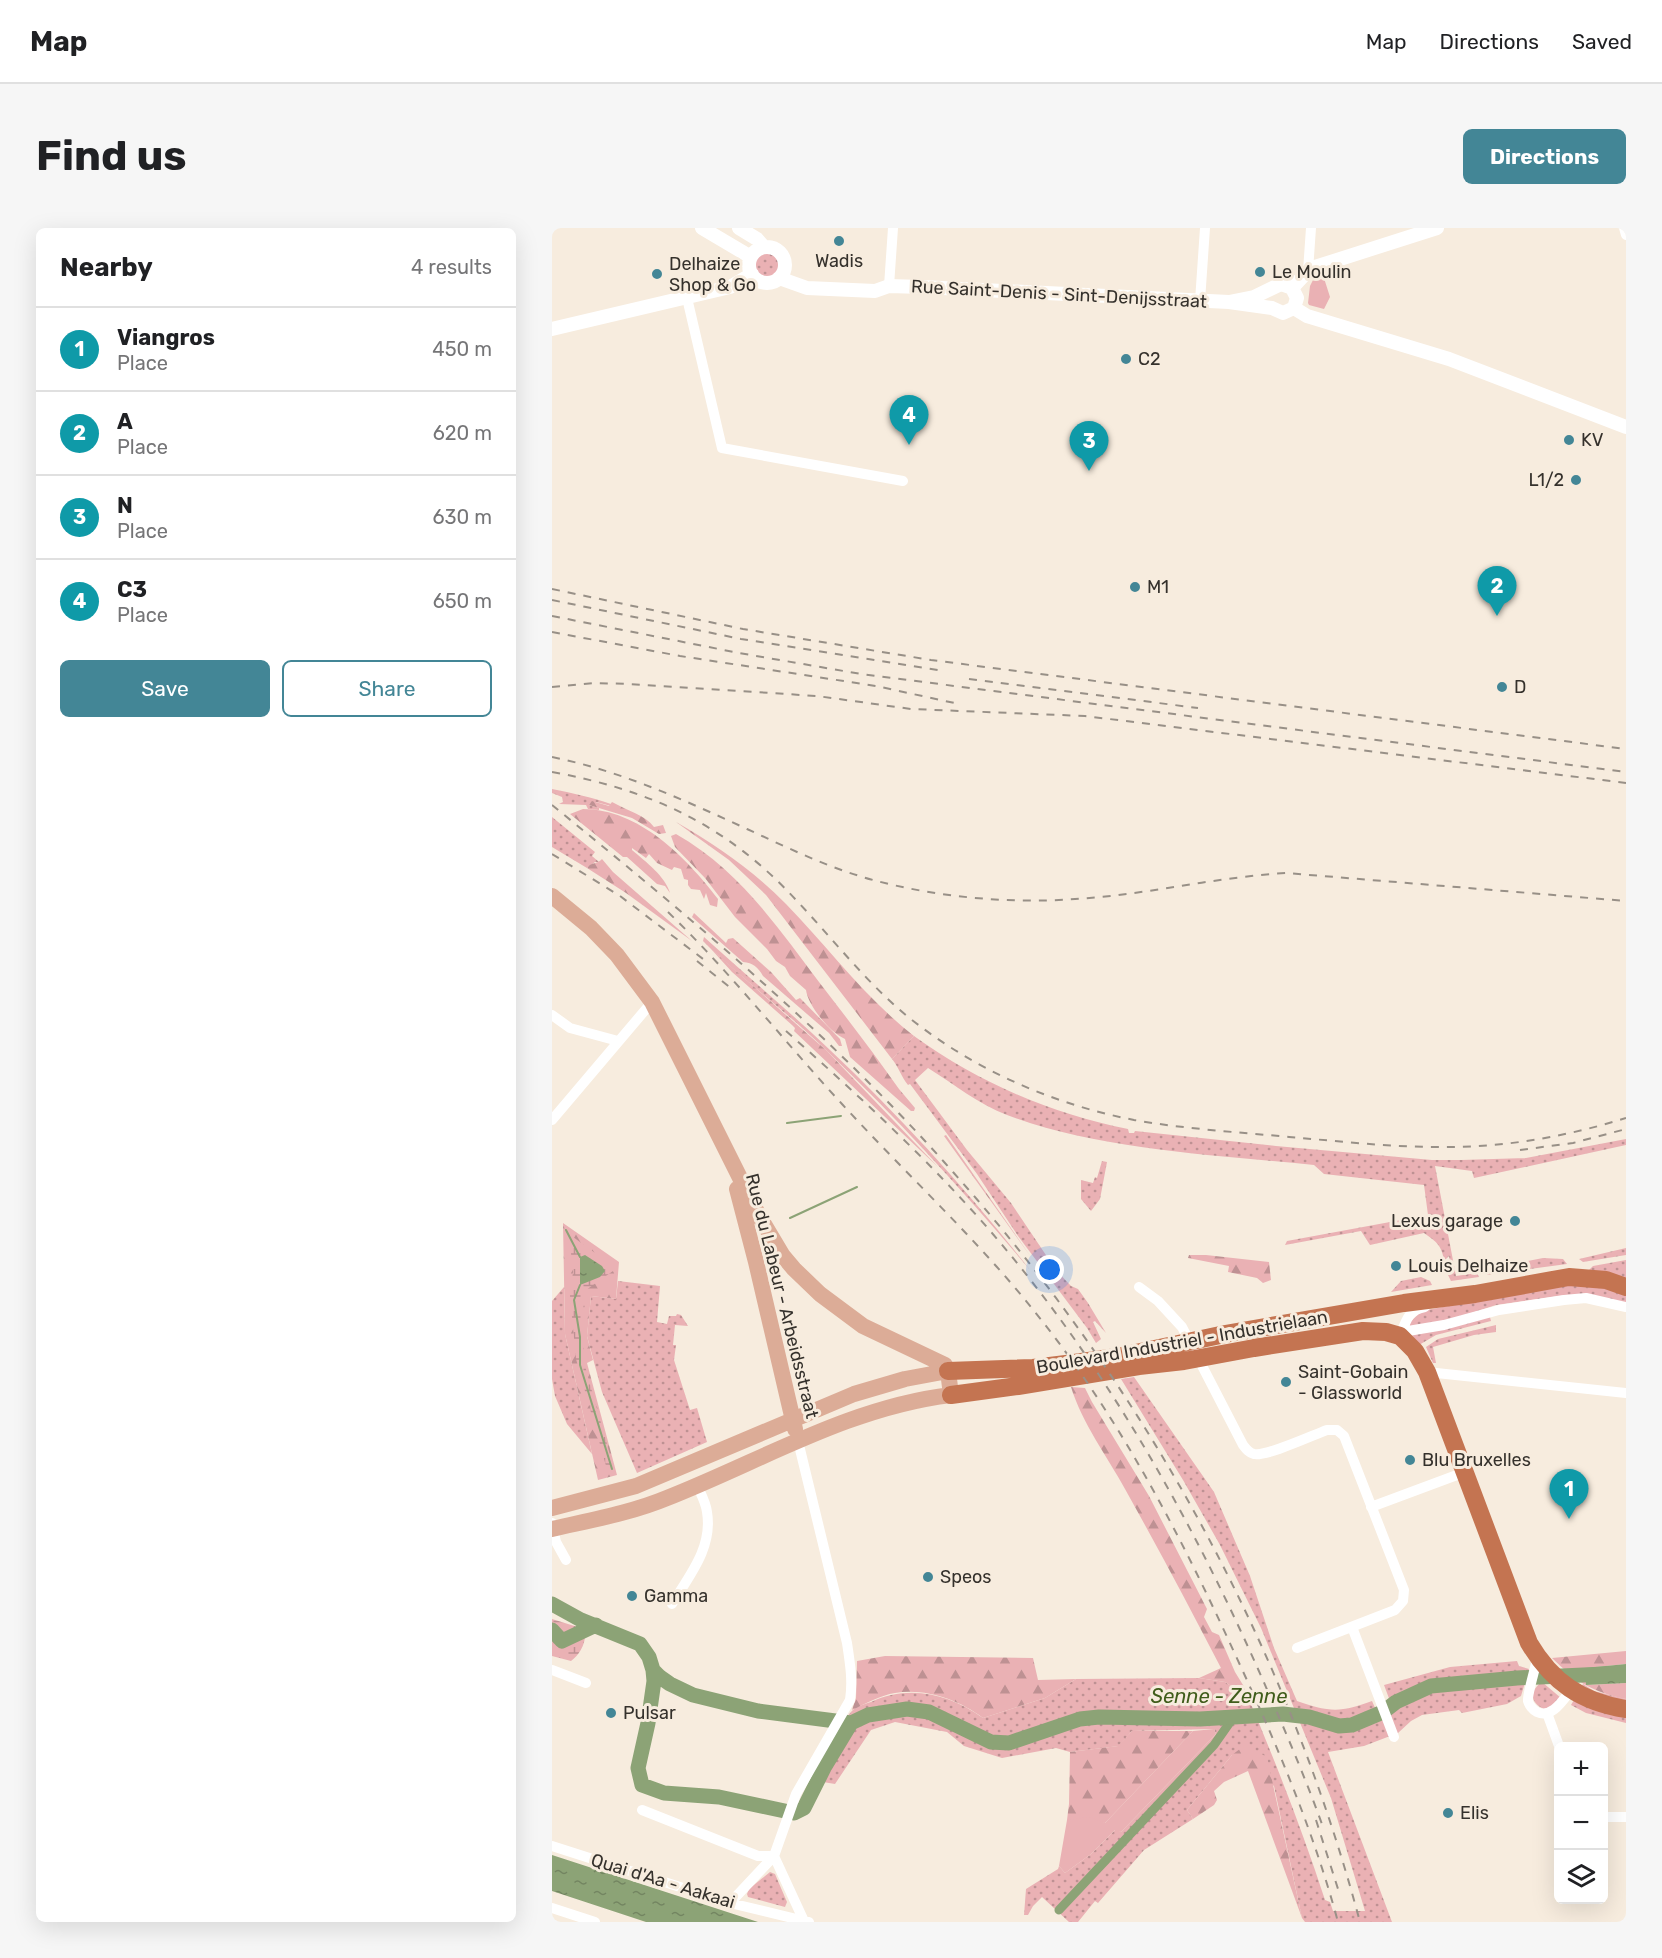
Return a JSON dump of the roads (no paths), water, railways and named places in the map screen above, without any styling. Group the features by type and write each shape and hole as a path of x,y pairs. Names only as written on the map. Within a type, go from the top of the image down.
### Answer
{"highway":[{"name":"Boulevard Industriel - Industrielaan","path":"948,1371 1033,1368 1074,1363 1381,1307 1474,1294 1569,1277 1606,1280 1626,1287"},
{"name":"Boulevard Industriel - Industrielaan","path":"951,1395 1198,1359 1363,1331 1386,1332 1400,1336"},
{"path":"1400,1336 1415,1351 1427,1372 1529,1643 1537,1658 1552,1676 1571,1690 1595,1701 1626,1709"}],"main road":[{"path":"702,228 751,257"},
{"path":"739,228 757,239 764,247"},
{"path":"1437,228 1315,267 1292,288 1297,298 1294,308 1306,316 1449,359 1626,427"},
{"path":"764,247 772,248 780,253 784,260 781,274 771,282 757,279 749,267 751,257 756,250 764,247"},
{"path":"552,330 730,287 752,274"},
{"name":"Rue Saint-Denis - Sint-Denijsstraat","path":"781,274 807,288 874,291 890,286 1229,302 1272,308 1283,313 1294,308"},
{"name":"Rue Saint-Denis - Sint-Denijsstraat","path":"1229,302 1254,297 1271,291 1281,284 1292,288"},
{"path":"1271,291 1269,296 1272,308"},
{"path":"552,896 591,928 630,972 652,1002 729,1159 755,1224 820,1294 843,1312 886,1339 945,1365 951,1395"},
{"name":"Rue du Labeur - Arbeidsstraat","path":"755,1224 756,1262 798,1441"},
{"path":"756,1262 769,1251 775,1251 783,1256"},
{"name":"Boulevard Industriel - Industrielaan","path":"552,1508 636,1486 829,1403 878,1386 948,1371"},
{"name":"Boulevard Industriel - Industrielaan","path":"552,1527 625,1512 665,1499 798,1441 884,1408 911,1400 951,1395"}],"street":[{"path":"890,286 893,228"},
{"path":"1200,301 1206,228"},
{"path":"1308,271 1311,228"},
{"path":"1624,228 1626,235"},
{"path":"687,298 722,448 903,481"},
{"path":"552,1120 652,1002"},
{"path":"552,1015 570,1028 618,1041"},
{"path":"1139,1287 1158,1301 1178,1322 1246,1450 1254,1455 1266,1454 1327,1431 1336,1430 1344,1436 1404,1590 1403,1601 1395,1610 1297,1648"},
{"name":"Boulevard Industriel - Industrielaan","path":"1400,1336 1412,1311 1474,1294"},
{"name":"Boulevard Industriel - Industrielaan","path":"1400,1336 1408,1331 1444,1325 1499,1310 1564,1299 1586,1298 1626,1307"},
{"path":"1427,1372 1626,1393"},
{"path":"730,1903 774,1857 796,1794 850,1700 851,1668 847,1643 798,1441"},
{"path":"1371,1507 1465,1472"},
{"path":"672,1604 702,1555 707,1537 707,1512 698,1485"},
{"name":"Boulevard Industriel - Industrielaan","path":"552,1527 556,1542 566,1560"},
{"path":"1352,1626 1393,1734"},
{"path":"1537,1658 1528,1700 1532,1708 1537,1712 1547,1713 1555,1709 1571,1690"},
{"path":"552,1670 586,1683"},
{"path":"1547,1713 1558,1742"},
{"path":"642,1810 758,1856 774,1857"},
{"path":"1608,1817 1626,1817"},
{"name":"Quai d'Aa - Aakaai","path":"552,1846 730,1903 806,1922"},
{"path":"774,1857 806,1922"},
{"path":"552,1908 595,1922"}],"water":[{"path":"585,1255 602,1266 605,1271 600,1277 580,1285 580,1257"},
{"path":"1626,1664 1626,1683 1586,1685 1585,1668"},
{"path":"552,1855 758,1922 646,1922 552,1891"}],"waterway":[{"path":"787,1123 841,1116"},
{"path":"790,1218 857,1187"},
{"path":"566,1230 580,1257"},
{"path":"580,1285 574,1300 580,1337 580,1365 612,1469"},
{"name":"Senne - Zenne","path":"552,1604 581,1620 640,1644 649,1657 653,1670 660,1677 693,1695 758,1711 851,1723 868,1715 907,1709 929,1712 991,1742 1009,1743 1080,1719 1099,1717 1200,1719 1283,1714 1309,1717 1339,1726 1352,1725 1383,1712 1396,1702 1431,1686 1517,1678 1626,1673"},
{"path":"552,1630 562,1641 596,1625"},
{"name":"Senne - Zenne","path":"653,1670 654,1681 648,1723 638,1768 642,1785 664,1793 719,1797 794,1813 804,1808 825,1766 851,1723"},
{"path":"1059,1910 1214,1745 1233,1718"}],"railway":[{"path":"552,589 743,629 931,660 1626,749"},
{"path":"552,600 741,639 944,671"},
{"path":"552,616 739,653 861,674 1626,772"},
{"path":"552,632 680,656 876,686 959,704"},
{"path":"969,679 1198,708"},
{"path":"552,687 594,683 629,684 817,696 911,709 1085,716 1626,783"},
{"path":"552,757 603,770 652,787 841,870 897,886 947,895 1025,901 1075,899 1286,873 1626,901"},
{"path":"552,772 622,789 655,801 715,831 770,874 866,977 912,1020 989,1070 1074,1105 1134,1120 1172,1126 1419,1147 1486,1146 1533,1140 1580,1131 1626,1118"},
{"path":"552,805 709,935 859,1073 953,1172 1022,1254 1087,1340 1146,1430 1200,1523 1249,1619 1292,1718 1329,1819 1360,1922"},
{"path":"552,854 620,896 707,962"},
{"path":"668,912 735,982 866,1130 989,1258 1035,1312 1093,1392 1120,1433 1169,1519 1234,1652 1292,1785 1317,1853 1338,1922"},
{"path":"697,961 732,989"},
{"path":"786,1031 840,1079 968,1206 1032,1282 1107,1387 1173,1497 1231,1611 1284,1728 1323,1827"},
{"path":"1520,1150 1573,1143 1626,1129"},
{"path":"1316,1820 1339,1892"}],"place":[{"name":"Wadis","path":"839,241"},
{"name":"Le Moulin","path":"1260,272"},
{"name":"Delhaize Shop & Go","path":"657,274"},
{"name":"C2","path":"1126,359"},
{"name":"KV","path":"1569,440"},
{"name":"C3","path":"909,445"},
{"name":"N","path":"1089,471"},
{"name":"L1/2","path":"1576,480"},
{"name":"M1","path":"1135,587"},
{"name":"A","path":"1497,616"},
{"name":"D","path":"1502,687"},
{"name":"Lexus garage","path":"1515,1221"},
{"name":"Louis Delhaize","path":"1396,1266"},
{"name":"Saint-Gobain - Glassworld","path":"1286,1382"},
{"name":"Blu Bruxelles","path":"1410,1460"},
{"name":"Viangros","path":"1569,1519"},
{"name":"Speos","path":"928,1577"},
{"name":"Gamma","path":"632,1596"},
{"name":"Pulsar","path":"611,1713"},
{"name":"Elis","path":"1448,1813"}]}
